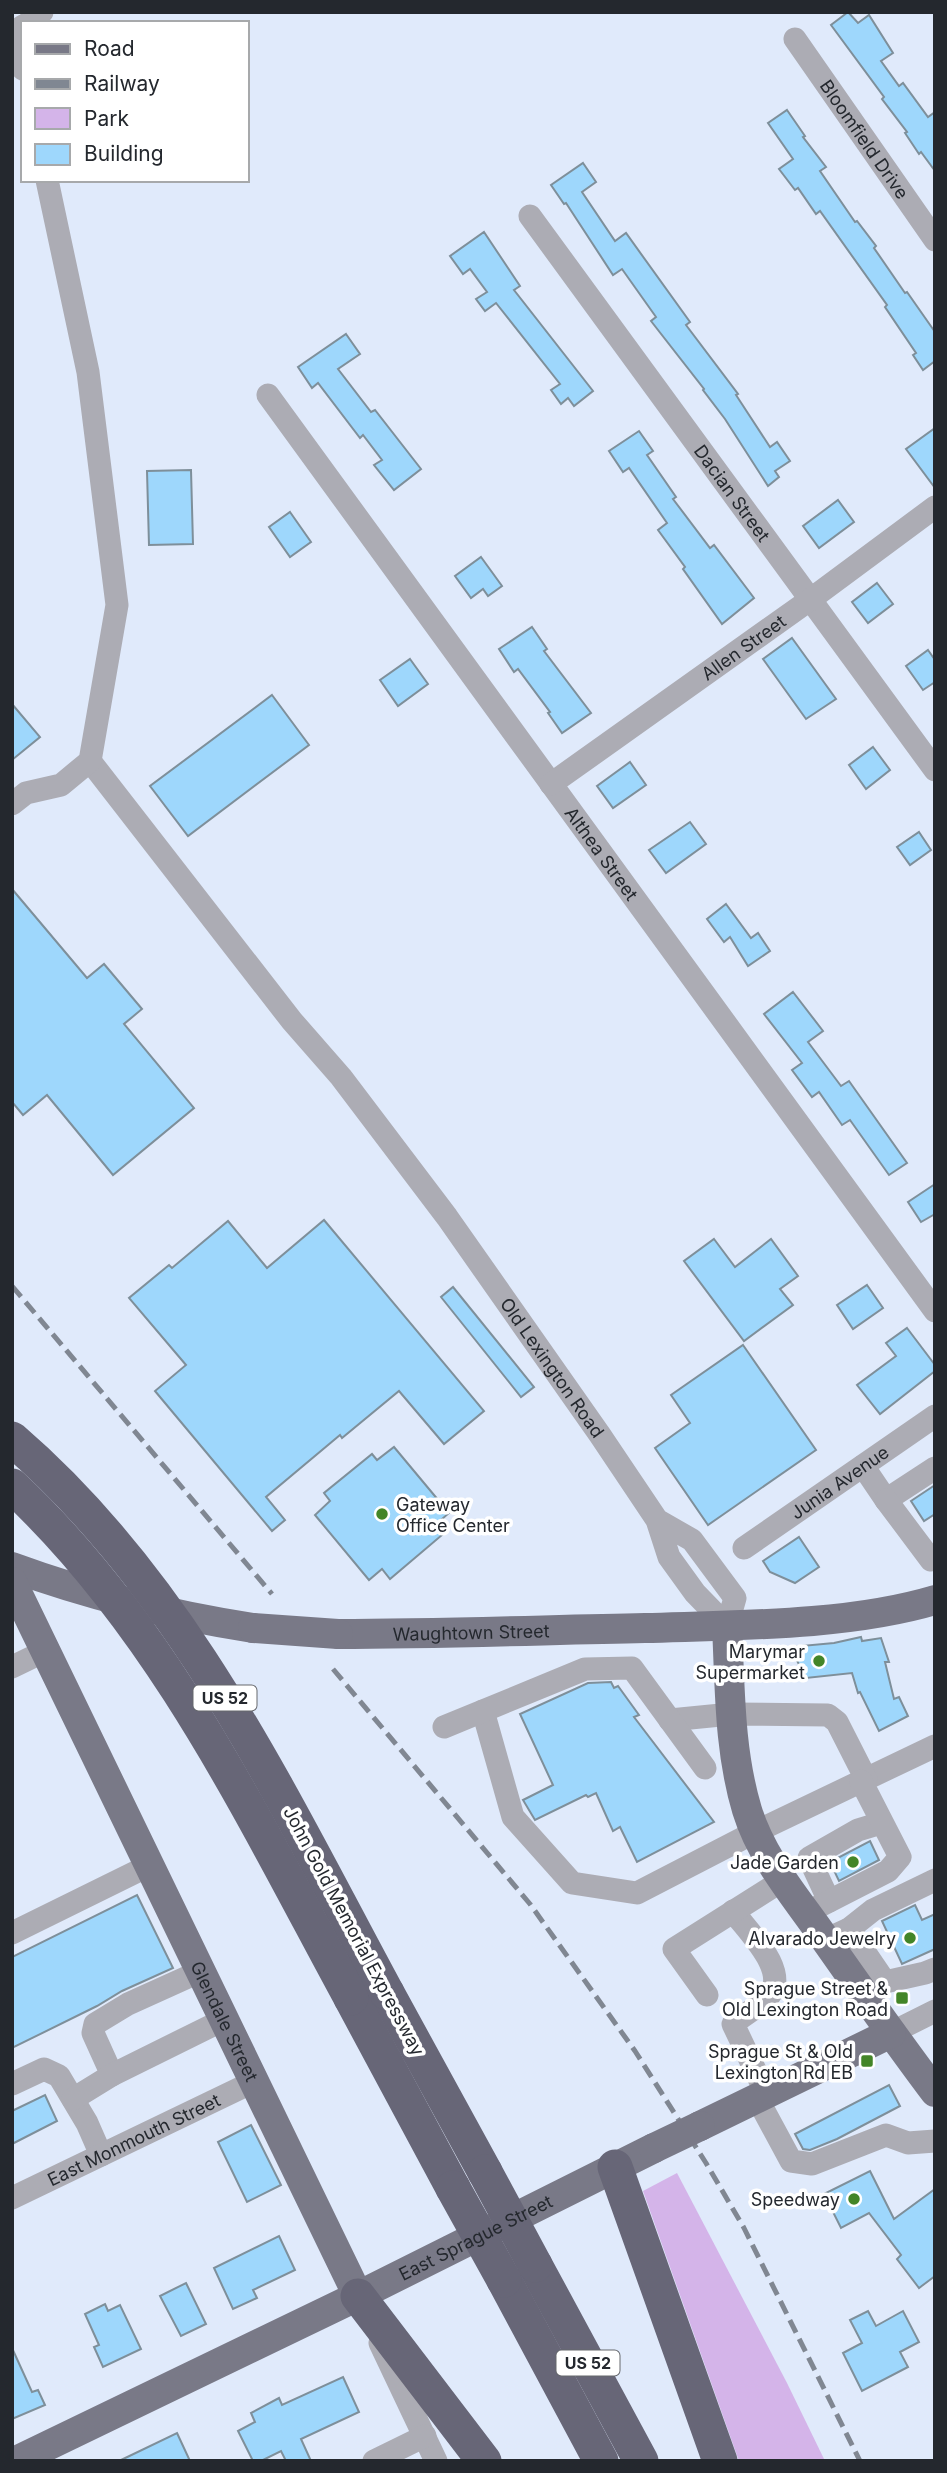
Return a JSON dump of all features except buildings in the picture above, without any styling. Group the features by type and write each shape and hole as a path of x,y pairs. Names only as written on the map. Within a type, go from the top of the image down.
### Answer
{"highway":[{"name":"John Gold Memorial Expressway","path":"12,1439 89,1513 181,1629 256,1751 641,2461"},
{"name":"John Gold Memorial Expressway","path":"12,1486 64,1537 96,1575 125,1611 181,1692 232,1780 601,2461"},
{"path":"615,2167 720,2461"},
{"path":"358,2296 484,2461"}],"main road":[{"name":"Waughtown Street","path":"12,1567 139,1607 253,1628 338,1634 727,1626 841,1618 884,1612 935,1600"},
{"name":"Glendale Street","path":"12,1582 358,2296"},
{"path":"727,1626 731,1714 737,1770 755,1832 783,1880 818,1907 837,1934 874,1989 891,2033 935,2092"},
{"name":"East Sprague Street","path":"16,2461 891,2033"}],"street":[{"path":"19,26 21,48"},
{"name":"Bloomfield Drive","path":"795,39 935,240"},
{"path":"12,804 26,793 61,785 90,761 117,605 89,372 47,182"},
{"name":"Dacian Street","path":"530,216 935,770"},
{"name":"Althea Street","path":"268,394 935,1311"},
{"name":"Allen Street","path":"551,784 935,507"},
{"name":"Old Lexington Road","path":"90,761 292,1021 341,1077 447,1217 657,1520 669,1557 695,1593 727,1626"},
{"name":"Junia Avenue","path":"744,1548 935,1416"},
{"path":"863,1466 933,1562"},
{"path":"886,1500 935,1468"},
{"path":"12,1667 46,1651"},
{"path":"444,1727 585,1670 632,1668 705,1768"},
{"path":"483,1711 513,1817 572,1884 637,1893 755,1832 935,1746"},
{"path":"670,1720 731,1714 828,1715 834,1718 881,1823 900,1857 888,1871 818,1907 809,1857 858,1830 881,1823"},
{"path":"12,1933 150,1865"},
{"path":"707,1995 674,1949 783,1880"},
{"path":"837,1934 873,1910 935,1880"},
{"path":"733,1911 772,1963 776,1982 769,1997 733,2024 761,2096 791,2161 812,2164 886,2135 908,2143 935,2141"},
{"path":"112,2075 93,2033 95,2024 128,2004 201,1970"},
{"path":"874,1989 925,1972 934,2011"},
{"name":"East Sprague Street","path":"891,2033 934,2011"},
{"path":"72,2099 112,2075 225,2019"},
{"path":"12,2084 44,2069 59,2076 87,2123 101,2155"},
{"name":"East Monmouth Street","path":"12,2198 255,2081"},
{"name":"Glendale Street","path":"358,2296 436,2461"},
{"path":"374,2461 425,2436"}],"green space":[{"path":"677,2173 825,2461 739,2461 643,2191"}],"railway":[{"path":"12,1286 272,1594"},
{"path":"333,1669 530,1904 635,2051 744,2228 860,2461"}],"place":[{"name":"Gateway Office Center","path":"382,1514"},
{"name":"Marymar Supermarket","path":"819,1661"},
{"name":"Jade Garden","path":"853,1862"},
{"name":"Alvarado Jewelry","path":"910,1938"},
{"name":"Sprague Street & Old Lexington Road","path":"902,1998"},
{"name":"Sprague St & Old Lexington Rd EB","path":"867,2061"},
{"name":"Speedway","path":"854,2199"}]}
